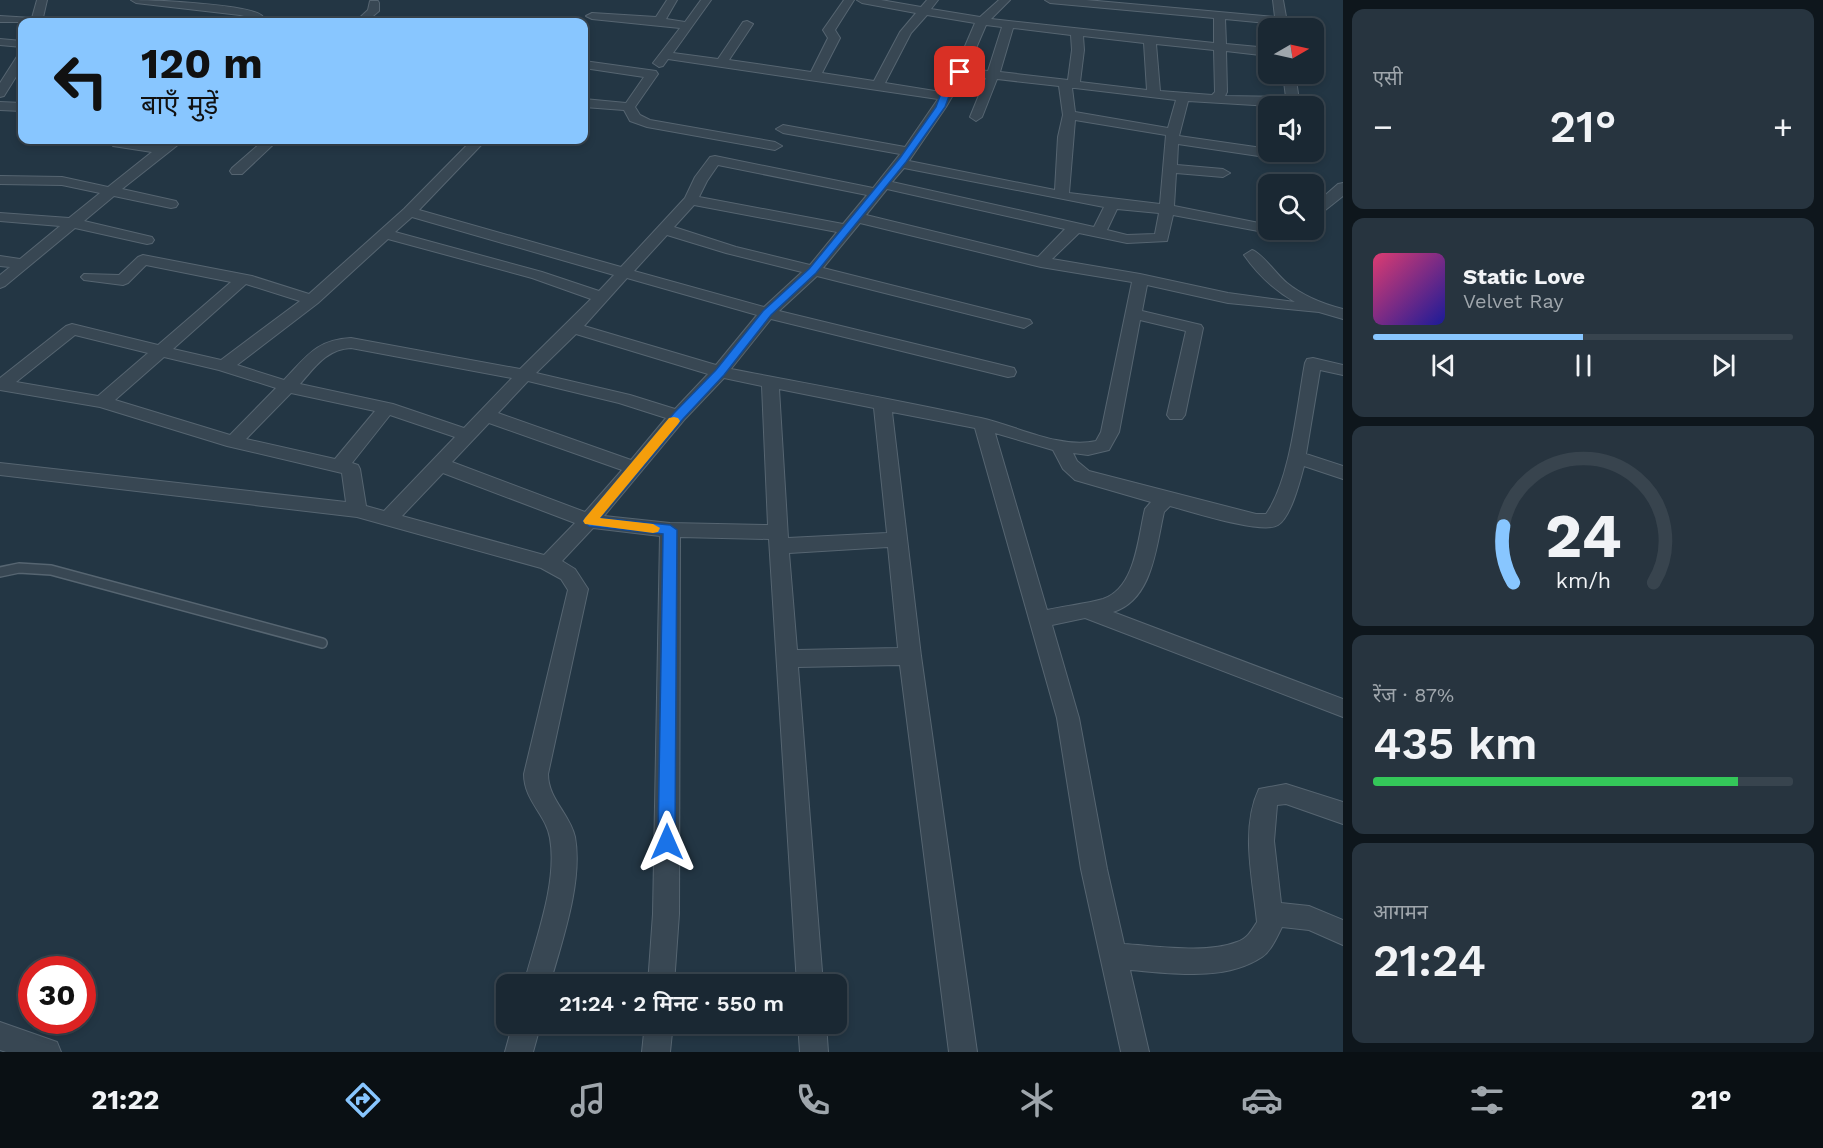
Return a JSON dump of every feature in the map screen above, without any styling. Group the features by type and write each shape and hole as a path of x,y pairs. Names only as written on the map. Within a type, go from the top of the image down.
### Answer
{"street":[{"path":"38,18 42,0"},
{"path":"136,0 240,12 258,18"},
{"path":"659,21 672,0"},
{"path":"629,107 664,55 706,0"},
{"path":"815,76 834,38 829,30 849,0"},
{"path":"862,0 982,21 1258,51"},
{"path":"878,85 906,32 933,0"},
{"path":"548,563 636,468 678,416 720,372 767,313 813,271 905,158 940,107 960,72 982,21 1005,0"},
{"path":"1050,0 1219,14 1258,21"},
{"path":"1272,0 1278,0 1281,18"},
{"path":"365,18 373,11 374,3"},
{"path":"588,22 596,12 688,26"},
{"path":"1216,98 1221,92 1219,14"},
{"path":"1104,16 1258,31"},
{"path":"0,19 18,20"},
{"path":"721,63 747,24"},
{"path":"976,117 993,75 1009,24"},
{"path":"1062,196 1065,137 1069,115 1069,85 1078,50 1077,31"},
{"path":"1150,40 1154,93"},
{"path":"0,42 18,44"},
{"path":"664,55 945,96"},
{"path":"2,91 18,65"},
{"path":"588,66 651,74"},
{"path":"960,72 1183,97 1271,102 1293,100 1291,84"},
{"path":"2,91 18,89"},
{"path":"389,518 524,375 573,328 691,200 700,180 715,160 879,188 1127,239 1162,238 1172,170 1174,136 1183,97"},
{"path":"588,103 629,107"},
{"path":"0,106 18,107"},
{"path":"629,107 635,118 647,123 775,146"},
{"path":"1069,115 1258,150"},
{"path":"783,129 1062,196 1167,209 1258,227"},
{"path":"125,144 164,150"},
{"path":"0,283 172,144"},
{"path":"237,171 267,144"},
{"path":"224,366 312,300 409,212 475,144"},
{"path":"1172,170 1223,173"},
{"path":"0,180 62,181 171,204"},
{"path":"1324,204 1342,189"},
{"path":"691,200 851,223 1041,262 1140,279 1217,298 1272,306 1317,308 1343,314"},
{"path":"1099,232 1112,204"},
{"path":"409,212 767,313 1008,372"},
{"path":"0,217 72,224 147,240"},
{"path":"1041,262 1076,228"},
{"path":"664,229 813,271 1024,323"},
{"path":"385,234 537,275 601,297"},
{"path":"1252,255 1271,279 1317,308"},
{"path":"89,277 123,280 143,260 243,279 312,300"},
{"path":"0,261 24,264"},
{"path":"102,402 243,279"},
{"path":"573,328 720,372 983,424 1060,446 1088,449 1102,446 1110,432 1140,279"},
{"path":"1132,313 1195,328 1176,415"},
{"path":"1,385 72,328 224,366 286,387 387,408 466,435"},
{"path":"233,442 321,352 334,344 372,347 524,375 624,399 678,416"},
{"path":"1060,446 1070,465 1082,476 1256,520 1272,520 1281,512 1296,457 1313,363 1343,370"},
{"path":"770,381 809,974"},
{"path":"1,385 102,402 233,442 351,469 357,510"},
{"path":"882,404 910,656 963,1052"},
{"path":"339,466 387,408"},
{"path":"487,416 636,468"},
{"path":"983,424 1068,718 1094,868 1134,1052"},
{"path":"1296,457 1343,473"},
{"path":"438,464 589,521 779,539 896,540"},
{"path":"0,469 357,510 548,563 568,574 578,589 536,783 544,802 556,820 563,838 564,854 558,902 540,974"},
{"path":"1038,620 1111,605 1128,593 1140,573 1155,509 1166,499"},
{"path":"662,974 666,914 670,530"},
{"path":"1088,611 1343,708"},
{"path":"787,659 910,656"},
{"path":"1270,924 1262,846 1262,809 1267,796 1286,794 1343,813"},
{"path":"1113,956 1211,960 1234,956 1252,949 1273,917 1284,913 1299,916 1343,933"},
{"path":"519,1052 523,1034"},
{"path":"656,1052 657,1034"},
{"path":"813,1034 814,1052"},
{"path":"0,1036 47,1052"}],"lane":[{"path":"0,572 19,568 51,570 322,643"}],"slow traffic":[{"path":"653,528 589,521 674,421"}],"route":[{"path":"667,842 670,530 589,521 678,416 720,372 767,313 813,271 903,160 940,107 960,72"}]}
